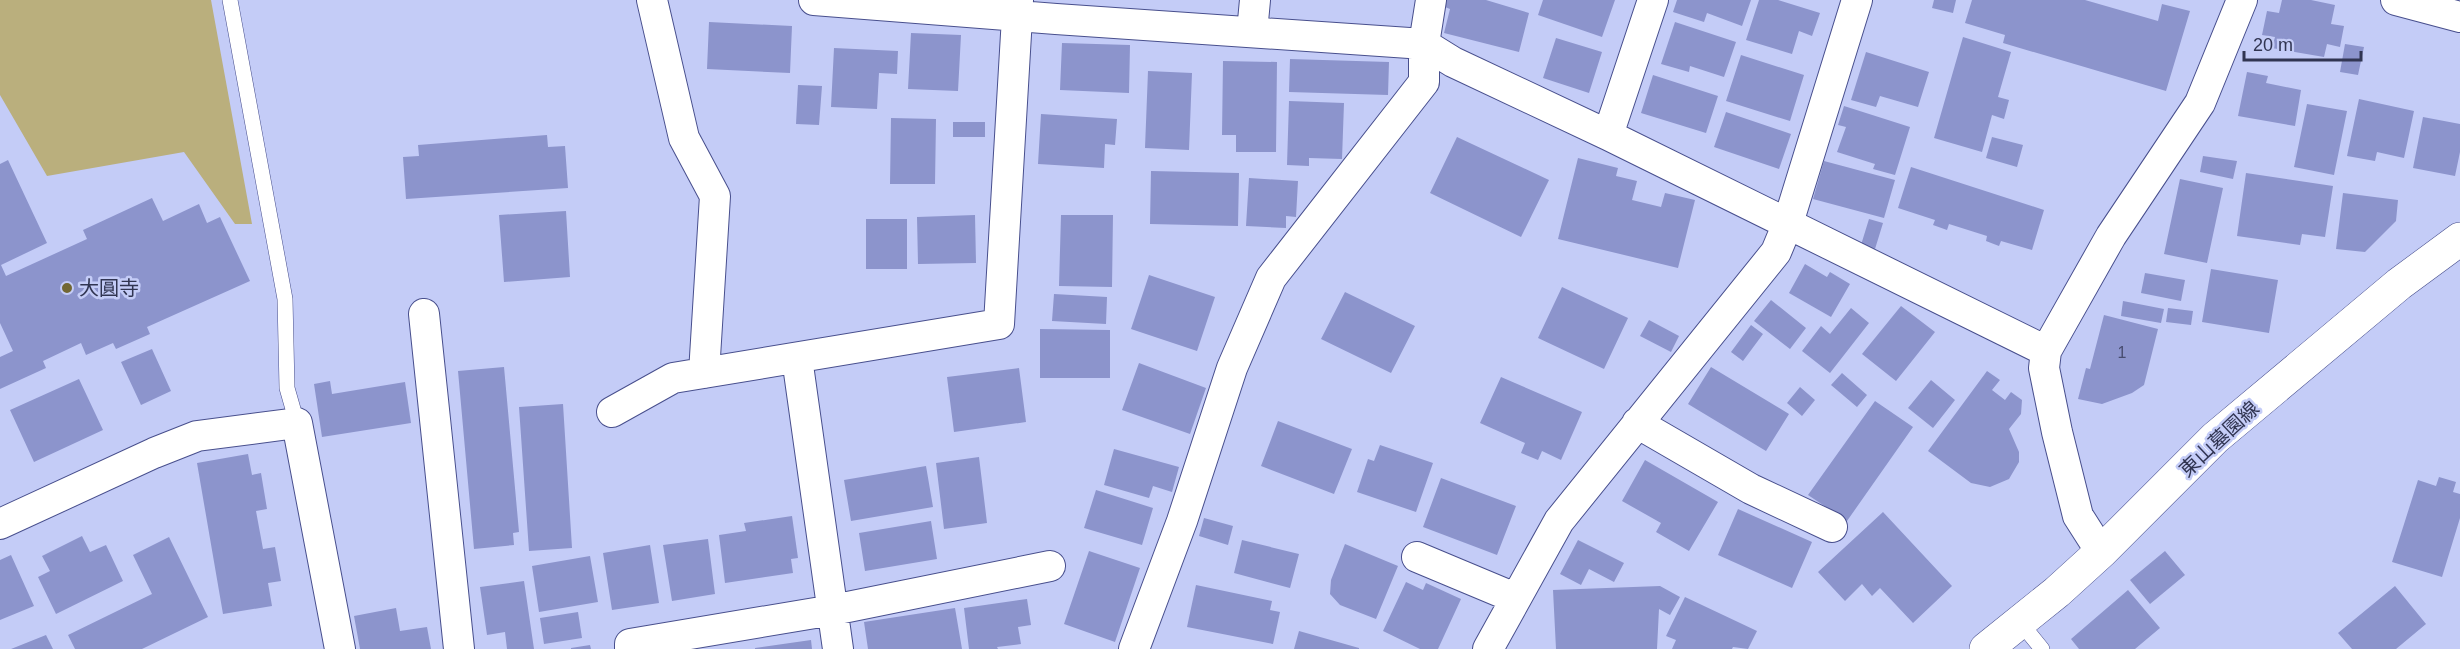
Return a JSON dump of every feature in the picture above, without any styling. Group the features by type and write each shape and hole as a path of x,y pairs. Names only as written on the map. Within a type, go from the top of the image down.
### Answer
{"street":[{"path":"652,0 684,138 715,196 704,373"},
{"path":"814,0 1018,8 1252,32 1424,44 1453,62 1608,135 2046,351"},
{"path":"1252,32 1255,0"},
{"path":"1134,649 1182,521 1232,368 1271,278 1424,81 1424,44 1431,0"},
{"path":"1608,135 1653,0"},
{"path":"1488,649 1559,521 1776,252 1788,223 1857,0"},
{"path":"2101,552 2078,516 2056,432 2044,368 2046,351 2111,236 2200,103 2242,0"},
{"path":"2396,0 2460,17"},
{"path":"612,412 672,378 999,324 1018,8"},
{"name":"東山墓園線","path":"1986,649 2101,552 2216,438 2399,284 2460,239"},
{"path":"424,314 459,649"},
{"path":"797,358 838,649"},
{"path":"0,525 154,453 197,436 297,423 340,649"},
{"path":"1636,423 1751,489 1832,527"},
{"path":"1417,556 1515,598"},
{"path":"630,649 630,644 833,610 1050,566"}],"lane":[{"path":"230,0 285,298 288,388 297,423"},
{"path":"2020,622 2042,649"}],"shaded area":[{"path":"0,0 211,0 252,224 235,224 184,152 47,176 0,95"}],"building":[{"path":"1447,0 1486,0 1529,13 1519,52 1444,33 1450,9 1445,7"},
{"path":"1543,0 1615,0 1602,37 1538,15"},
{"path":"1677,0 1751,0 1742,26 1707,13 1704,22 1673,12"},
{"path":"1759,0 1778,0 1820,13 1812,36 1799,31 1792,54 1746,40"},
{"path":"1934,0 1956,0 1953,13 1932,8"},
{"path":"1972,0 2085,0 2158,21 2162,4 2190,11 2166,91 2003,43 2005,35 1965,23"},
{"path":"2282,0 2311,0 2335,5 2331,24 2344,26 2340,47 2327,44 2324,57 2272,48 2275,37 2262,35 2267,11 2279,13"},
{"path":"709,22 792,26 790,73 707,69"},
{"path":"1675,22 1736,42 1724,77 1690,66 1689,72 1661,64"},
{"path":"911,33 961,35 958,91 908,89"},
{"path":"1963,37 2011,52 1998,97 2009,100 2004,119 1992,115 1982,152 1934,138"},
{"path":"1556,38 1602,52 1589,93 1543,78"},
{"path":"1062,43 1130,45 1129,93 1060,90"},
{"path":"2345,44 2364,47 2358,75 2340,72"},
{"path":"834,48 898,51 897,74 879,73 877,109 831,107"},
{"path":"1866,52 1929,72 1918,107 1880,96 1876,107 1851,100"},
{"path":"1741,55 1804,75 1790,121 1726,101"},
{"path":"1290,59 1389,62 1388,95 1289,92"},
{"path":"1223,61 1277,62 1276,152 1236,152 1236,135 1222,135"},
{"path":"1148,71 1192,73 1189,150 1145,148"},
{"path":"2247,72 2268,76 2266,83 2301,90 2295,126 2238,116"},
{"path":"1653,75 1718,96 1706,133 1641,113"},
{"path":"798,85 822,86 819,125 796,124"},
{"path":"2359,99 2414,111 2404,158 2377,152 2375,161 2347,156"},
{"path":"1289,101 1344,103 1342,159 1309,158 1309,166 1287,165"},
{"path":"2307,104 2347,111 2334,175 2294,167"},
{"path":"1844,106 1910,127 1895,175 1873,169 1875,164 1837,152 1846,127 1838,125"},
{"path":"1726,112 1791,134 1779,169 1714,147"},
{"path":"1041,114 1117,119 1115,145 1105,144 1104,168 1038,164"},
{"path":"2423,117 2460,124 2460,152 2455,176 2413,168"},
{"path":"891,118 936,119 935,184 890,184"},
{"path":"953,122 985,122 985,137 953,137"},
{"path":"547,135 548,147 565,146 568,188 406,199 403,157 419,156 418,145"},
{"path":"1457,137 1549,180 1521,237 1430,193"},
{"path":"1992,137 2023,145 2017,167 1986,158"},
{"path":"2203,156 2237,161 2233,179 2200,172"},
{"path":"1578,158 1618,168 1616,176 1637,181 1632,200 1661,207 1665,193 1695,200 1678,268 1558,239"},
{"path":"8,160 47,243 1,265 6,276 87,239 83,230 152,198 163,221 199,204 207,223 220,217 250,281 147,327 150,334 116,349 113,343 86,355 81,343 43,361 46,368 0,389 0,357 13,351 0,323 0,164"},
{"path":"1824,161 1895,180 1884,218 1813,199"},
{"path":"1911,167 2044,210 2032,250 2001,241 1999,246 1986,241 1987,236 1949,224 1947,230 1933,225 1935,220 1898,208"},
{"path":"1151,171 1239,173 1238,226 1150,224"},
{"path":"2246,173 2333,186 2325,237 2302,234 2300,245 2237,236"},
{"path":"1249,178 1298,181 1296,217 1286,216 1286,228 1246,226"},
{"path":"2180,179 2223,188 2207,263 2164,254"},
{"path":"2343,193 2398,200 2396,221 2365,252 2336,249"},
{"path":"566,211 570,277 504,282 499,215"},
{"path":"975,215 976,263 918,264 917,217"},
{"path":"1061,215 1113,215 1112,287 1059,286"},
{"path":"866,219 907,219 907,269 866,269"},
{"path":"1869,219 1883,223 1875,249 1861,245"},
{"path":"1805,264 1827,277 1830,272 1850,284 1831,317 1789,293"},
{"path":"2211,269 2278,280 2269,333 2202,322"},
{"path":"2145,273 2185,280 2181,301 2141,293"},
{"path":"1149,275 1215,297 1197,351 1131,329"},
{"path":"1562,287 1628,318 1604,369 1538,338"},
{"path":"1345,292 1415,326 1391,373 1321,339"},
{"path":"1054,294 1107,297 1106,324 1052,321"},
{"path":"1771,300 1806,328 1790,349 1754,321"},
{"path":"2123,301 2164,309 2161,323 2121,316"},
{"path":"1901,306 1935,332 1896,381 1862,354"},
{"path":"1851,308 1869,323 1830,373 1802,351 1821,326 1830,334"},
{"path":"2168,308 2193,311 2191,325 2166,322"},
{"path":"2104,315 2158,329 2144,385 2132,393 2102,404 2078,399 2086,368 2090,369"},
{"path":"1649,320 1679,336 1671,352 1640,336"},
{"path":"1751,325 1763,334 1743,361 1731,352"},
{"path":"1040,329 1110,330 1110,378 1040,378"},
{"path":"152,349 171,391 141,405 121,362"},
{"path":"1139,363 1206,388 1190,434 1122,410"},
{"path":"504,367 519,532 513,533 514,545 474,549 458,371"},
{"path":"1711,367 1789,414 1766,451 1688,404"},
{"path":"1019,368 1026,422 954,432 947,377"},
{"path":"1987,371 2000,380 1992,390 2005,400 2011,392 2022,400 2021,414 2009,429 2019,452 2019,462 2009,479 1990,487 1971,483 1928,451"},
{"path":"1842,373 1867,395 1857,407 1831,385"},
{"path":"1501,377 1582,412 1561,460 1542,451 1538,460 1521,453 1525,443 1480,423"},
{"path":"79,379 103,430 34,462 10,410"},
{"path":"1931,380 1955,400 1933,428 1908,408"},
{"path":"330,381 332,394 405,382 411,423 322,437 314,384"},
{"path":"1800,387 1815,400 1802,416 1787,403"},
{"path":"1875,401 1913,427 1847,521 1808,495"},
{"path":"563,404 572,548 529,551 519,407"},
{"path":"1278,421 1352,449 1334,494 1261,466"},
{"path":"1380,445 1433,463 1416,512 1357,492 1368,459 1374,461"},
{"path":"1114,449 1179,467 1172,492 1153,486 1149,498 1104,485"},
{"path":"248,454 252,475 261,473 267,509 256,511 263,549 275,547 281,581 268,583 272,606 223,614 197,463"},
{"path":"979,457 987,523 944,529 936,463"},
{"path":"1645,460 1718,502 1689,551 1656,532 1661,523 1622,501"},
{"path":"926,466 933,507 851,521 844,480"},
{"path":"2439,477 2456,482 2453,492 2460,494 2460,518 2442,577 2392,562 2418,480 2436,486"},
{"path":"1441,478 1516,506 1497,555 1423,527"},
{"path":"1096,490 1153,508 1142,545 1084,528"},
{"path":"1738,509 1812,542 1792,588 1718,555"},
{"path":"1883,512 1952,586 1913,623 1880,588 1872,596 1862,584 1845,601 1818,572"},
{"path":"792,516 798,558 791,559 793,573 725,583 719,535 746,531 744,523"},
{"path":"1204,518 1233,526 1228,545 1199,536"},
{"path":"931,521 937,559 865,571 859,533"},
{"path":"82,536 90,552 106,545 123,581 56,614 38,577 50,571 42,556"},
{"path":"169,537 208,617 142,649 75,649 68,635 152,594 133,555"},
{"path":"708,539 715,594 672,601 663,545"},
{"path":"1242,540 1299,554 1290,588 1234,573"},
{"path":"1578,540 1624,563 1614,582 1589,569 1581,585 1560,574"},
{"path":"1345,544 1398,566 1376,619 1340,605 1330,594 1331,580"},
{"path":"650,545 659,603 612,610 603,553"},
{"path":"1089,551 1140,568 1115,642 1064,624"},
{"path":"2165,551 2185,575 2150,604 2130,580"},
{"path":"11,555 34,606 0,620 0,560"},
{"path":"590,556 598,602 539,612 532,566"},
{"path":"524,581 534,649 507,649 505,632 487,635 480,587"},
{"path":"1406,582 1423,590 1426,583 1461,599 1438,649 1420,649 1383,631"},
{"path":"1196,585 1272,601 1270,610 1280,612 1273,644 1187,627"},
{"path":"1660,586 1680,597 1670,615 1659,609 1657,649 1556,649 1553,590"},
{"path":"2395,586 2426,624 2396,649 2352,649 2338,633"},
{"path":"2128,590 2160,628 2135,649 2079,649 2071,639"},
{"path":"1685,597 1757,631 1748,649 1733,647 1732,649 1672,649 1676,640 1666,636"},
{"path":"1027,599 1031,625 1018,627 1021,644 997,647 998,649 969,649 964,608"},
{"path":"396,608 400,631 427,627 431,649 360,649 354,616"},
{"path":"955,608 962,649 868,649 864,622"},
{"path":"578,612 582,638 544,644 540,618"},
{"path":"1299,631 1359,648 1359,649 1294,649"},
{"path":"46,635 53,649 11,649"},
{"path":"811,640 812,649 755,649 755,648"},
{"path":"590,645 591,649 571,649 571,648"}],"place":[{"name":"大圓寺","path":"67,288"}]}
